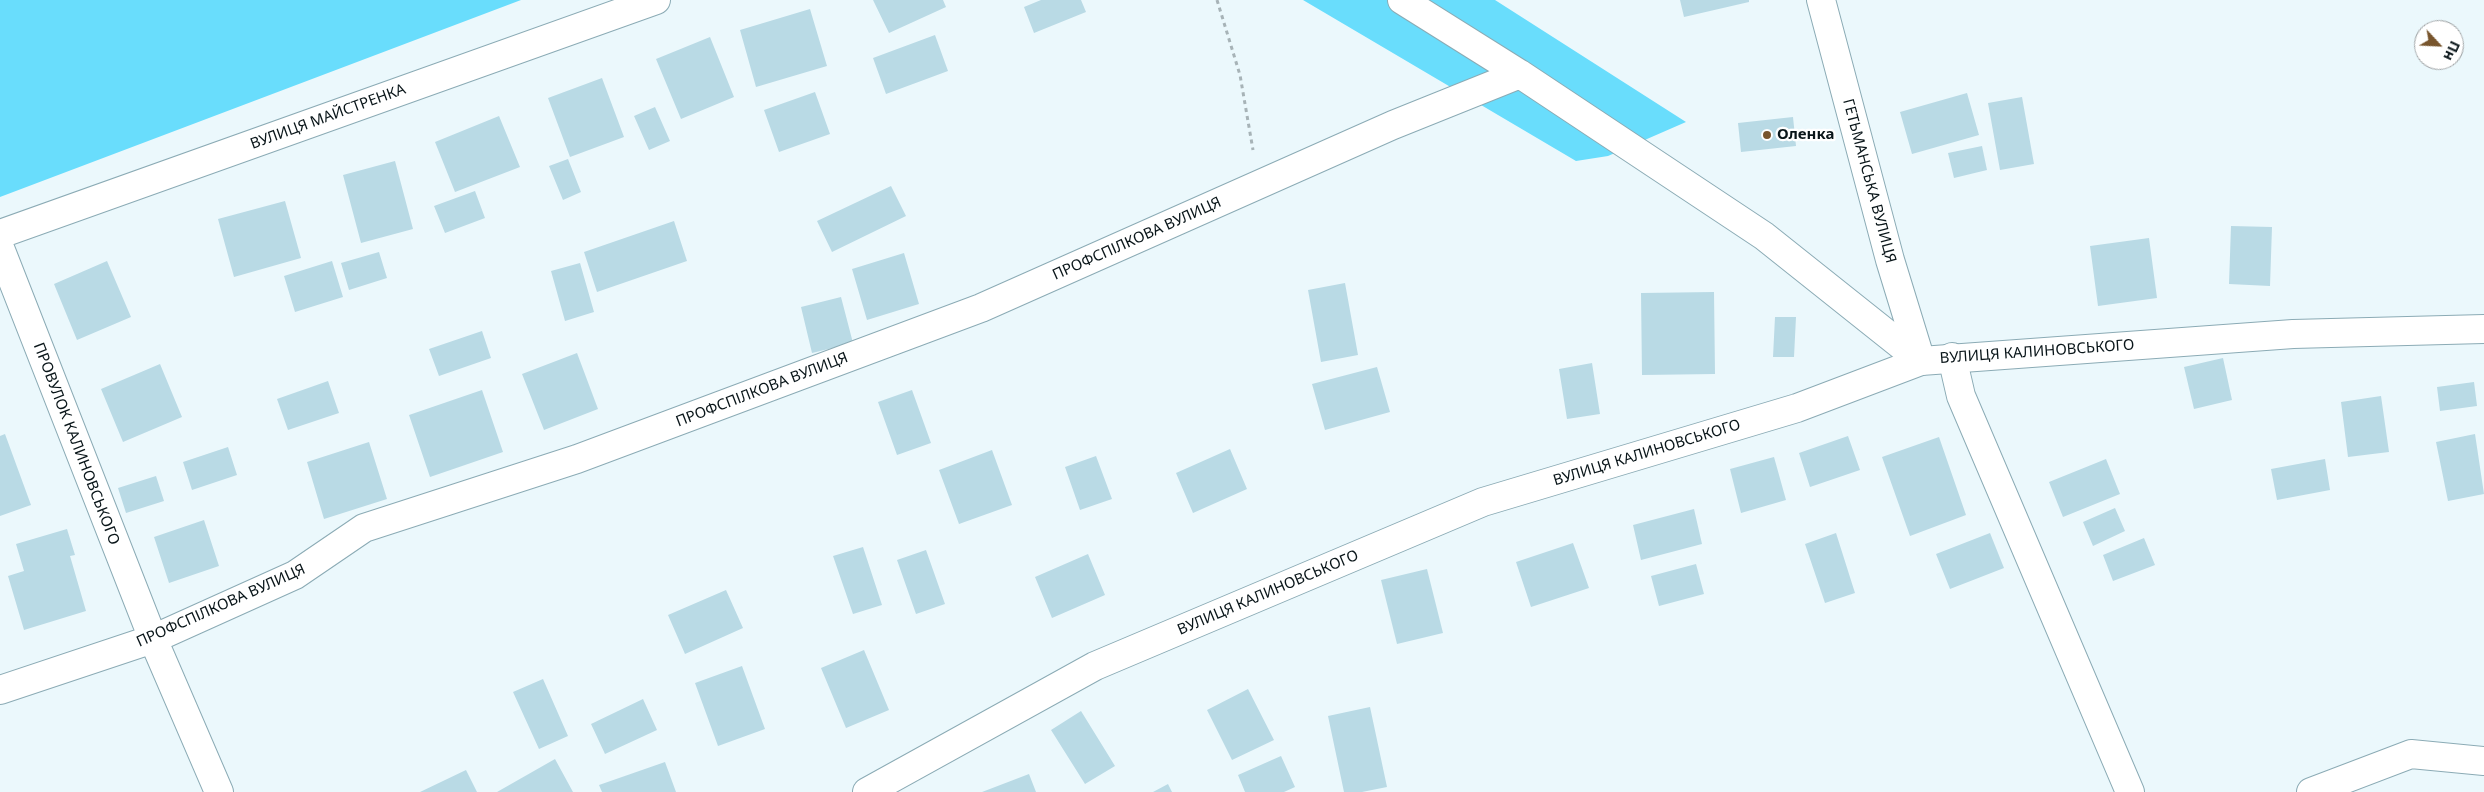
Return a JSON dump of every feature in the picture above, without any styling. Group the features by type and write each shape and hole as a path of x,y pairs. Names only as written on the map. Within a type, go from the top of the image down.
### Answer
{"street":[{"name":"ВУЛИЦЯ МАЙСТРЕНКА","path":"0,234 656,0"},
{"path":"1402,0 1520,74 1764,236 1921,361"},
{"name":"ГЕТЬМАНСЬКА ВУЛИЦЯ","path":"1821,0 1890,260 1921,361"},
{"name":"ПРОФСПІЛКОВА ВУЛИЦЯ","path":"0,690 152,640 295,575 364,528 577,459 981,308 1393,125 1520,74"},
{"name":"ПРОВУЛОК КАЛИНОВСЬКОГО","path":"0,248 152,640 219,792"},
{"name":"ВУЛИЦЯ КАЛИНОВСЬКОГО","path":"867,792 1095,666 1483,502 1797,408 1921,361 1952,357 2293,334 2484,330"},
{"path":"1952,357 1961,396 2130,792"},
{"path":"2311,792 2411,754 2484,761"}],"path":[{"path":"1217,0 1240,75 1260,185"}],"shaded area":[{"path":"0,0 521,0 0,197"},
{"path":"1303,0 1495,0 1686,122 1608,156 1576,161"}],"building":[{"path":"873,0 943,0 946,7 889,33"},
{"path":"1041,0 1081,0 1086,12 1034,33 1024,7"},
{"path":"1680,0 1749,0 1749,2 1684,17"},
{"path":"810,9 827,66 756,87 740,30"},
{"path":"935,35 948,71 886,94 873,58"},
{"path":"710,37 734,97 681,119 656,59"},
{"path":"602,78 624,137 570,157 548,98"},
{"path":"815,92 830,134 779,152 764,110"},
{"path":"1967,93 1979,135 1912,154 1900,112"},
{"path":"2022,97 2034,164 2000,170 1988,103"},
{"path":"655,107 670,141 649,150 634,116"},
{"path":"499,116 520,167 455,192 435,142"},
{"name":"Оленка","path":"1793,117 1796,146 1741,152 1738,123"},
{"path":"1982,146 1987,170 1954,178 1948,153"},
{"path":"568,159 581,192 563,200 549,166"},
{"path":"395,161 413,229 361,243 343,175"},
{"path":"891,186 906,216 832,252 817,221"},
{"path":"475,191 485,218 445,233 434,206"},
{"path":"285,201 301,258 234,277 218,219"},
{"path":"674,221 687,261 597,292 584,252"},
{"path":"2231,226 2272,227 2270,286 2229,284"},
{"path":"2149,238 2157,298 2098,306 2090,246"},
{"path":"379,252 387,278 349,290 341,263"},
{"path":"904,253 919,304 867,320 852,269"},
{"path":"107,261 131,317 77,340 54,284"},
{"path":"332,261 343,297 295,312 284,276"},
{"path":"580,263 594,312 565,321 551,271"},
{"path":"1345,283 1358,355 1321,362 1308,290"},
{"path":"1714,292 1715,374 1642,375 1641,293"},
{"path":"841,297 853,343 812,353 801,307"},
{"path":"1775,317 1796,317 1794,357 1773,357"},
{"path":"482,331 491,358 439,376 429,349"},
{"path":"577,353 598,409 544,430 522,374"},
{"path":"2223,358 2232,400 2194,409 2184,367"},
{"path":"1592,363 1600,414 1567,419 1559,369"},
{"path":"160,364 182,417 123,442 101,389"},
{"path":"1377,367 1390,412 1325,430 1312,384"},
{"path":"328,381 339,413 288,430 277,399"},
{"path":"2474,382 2477,406 2440,411 2437,387"},
{"path":"482,390 503,452 430,477 409,415"},
{"path":"912,390 931,443 897,455 878,402"},
{"path":"2381,396 2389,452 2348,457 2341,402"},
{"path":"5,434 31,505 0,516 0,436"},
{"path":"2475,434 2484,494 2448,501 2436,442"},
{"path":"1848,436 1860,470 1810,487 1799,453"},
{"path":"1939,437 1966,515 1910,536 1882,457"},
{"path":"369,442 387,499 324,519 307,462"},
{"path":"228,447 237,475 192,490 183,462"},
{"path":"1230,449 1247,489 1193,513 1176,473"},
{"path":"992,450 1012,505 959,524 939,470"},
{"path":"1096,456 1112,499 1080,510 1065,467"},
{"path":"1774,457 1786,500 1741,513 1730,469"},
{"path":"2106,459 2120,494 2063,517 2049,482"},
{"path":"2325,459 2330,490 2277,500 2271,469"},
{"path":"156,476 164,501 126,513 118,488"},
{"path":"2115,508 2125,531 2093,546 2083,522"},
{"path":"1694,509 1702,544 1641,560 1633,525"},
{"path":"204,520 219,566 169,583 154,537"},
{"path":"67,529 75,555 70,556 86,611 24,630 8,576 24,571 16,544"},
{"path":"1836,533 1855,593 1825,603 1805,544"},
{"path":"1990,533 2004,568 1950,589 1936,554"},
{"path":"2144,538 2155,565 2113,581 2103,555"},
{"path":"1573,543 1589,588 1531,607 1516,562"},
{"path":"863,547 882,605 853,614 833,556"},
{"path":"926,550 945,604 916,614 897,560"},
{"path":"1088,554 1105,595 1052,618 1035,577"},
{"path":"1696,564 1704,594 1659,606 1651,576"},
{"path":"1427,569 1443,633 1397,644 1381,580"},
{"path":"726,590 743,628 685,654 668,615"},
{"path":"864,650 889,710 846,728 821,668"},
{"path":"742,666 765,729 718,746 695,683"},
{"path":"543,679 568,736 539,749 513,692"},
{"path":"1248,689 1274,740 1232,760 1207,710"},
{"path":"643,699 657,730 605,754 591,724"},
{"path":"1370,707 1387,787 1362,792 1344,792 1328,716"},
{"path":"1081,711 1115,766 1085,784 1051,730"},
{"path":"1281,756 1295,787 1284,792 1245,792 1238,775"},
{"path":"555,759 573,792 497,792"},
{"path":"665,762 676,792 602,792 599,785"},
{"path":"466,770 477,792 420,792"},
{"path":"1029,774 1036,792 982,792"},
{"path":"1168,784 1172,792 1153,792"}],"place":[{"name":"Оленка","path":"1767,135"}]}
